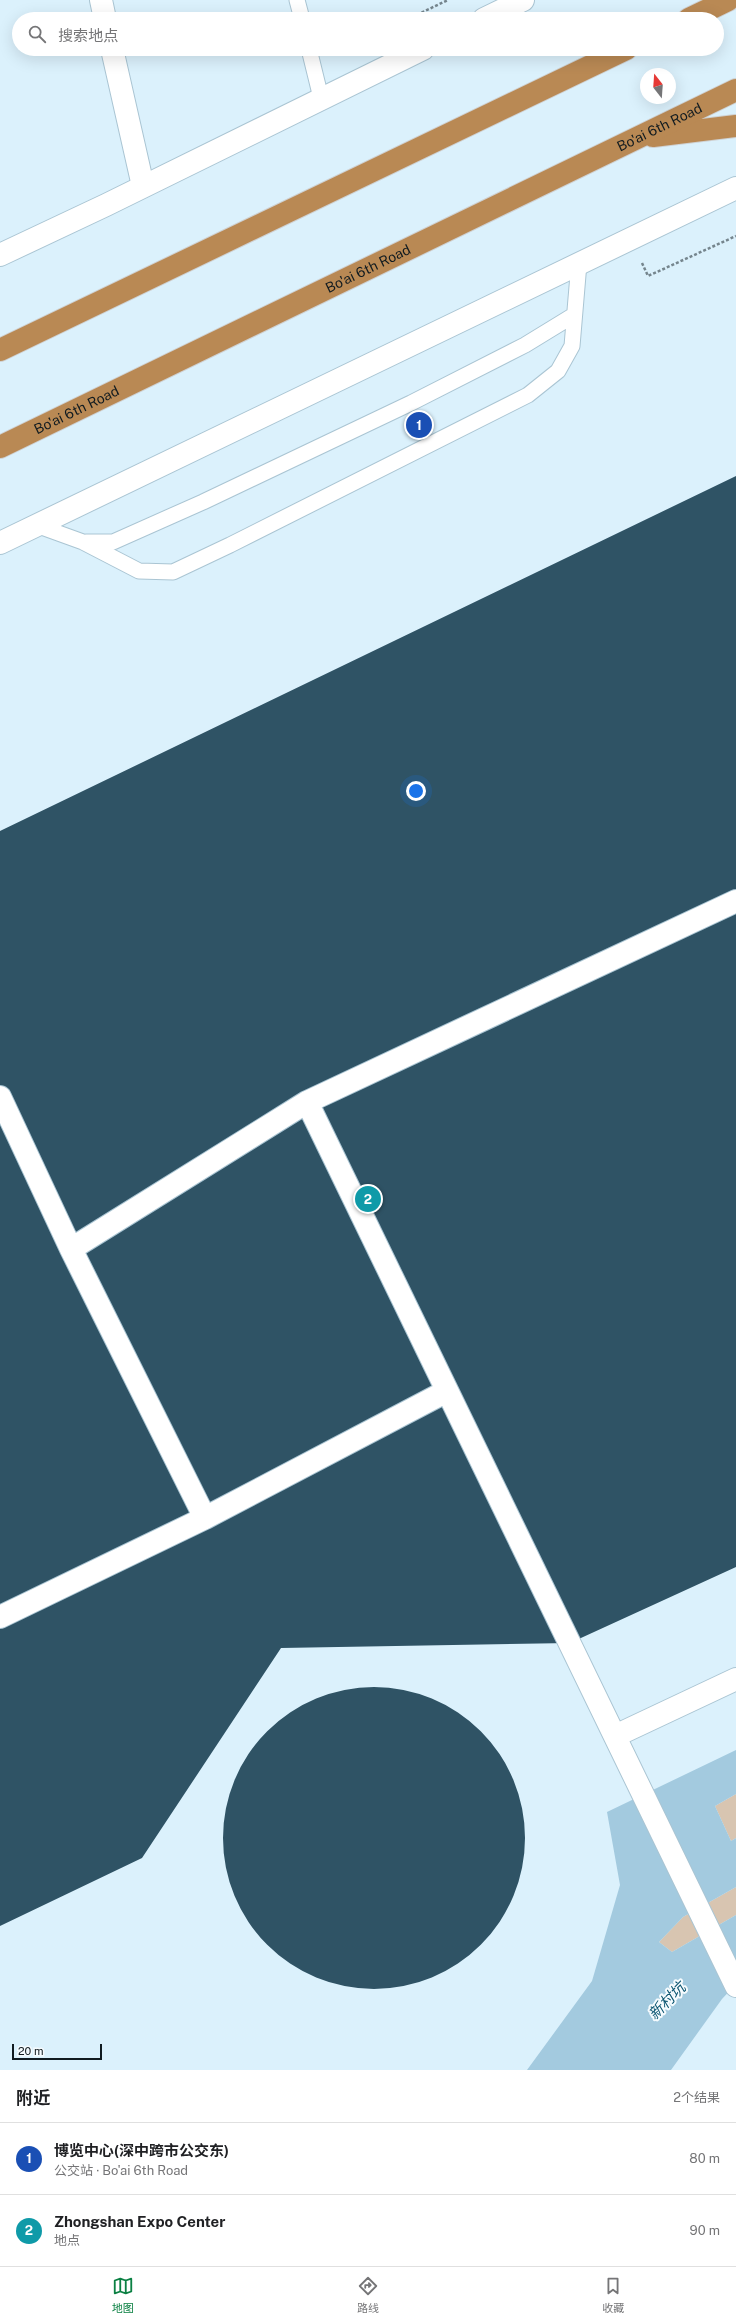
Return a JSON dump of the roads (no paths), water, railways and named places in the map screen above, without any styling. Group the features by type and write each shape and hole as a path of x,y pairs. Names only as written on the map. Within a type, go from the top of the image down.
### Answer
{"highway":[{"path":"703,12 728,0"},
{"path":"0,350 611,56"},
{"name":"Bo'ai 6th Road","path":"0,446 634,138 736,90"},
{"path":"634,138 736,126"}],"street":[{"path":"101,0 104,12"},
{"path":"498,12 523,0"},
{"path":"114,56 143,186"},
{"path":"0,255 408,56"},
{"path":"0,543 736,188"},
{"path":"71,1249 307,1102 736,901"},
{"path":"0,1097 71,1249 205,1518"},
{"path":"307,1102 736,1986"},
{"path":"0,1617 205,1518 447,1391"},
{"path":"615,1736 736,1679"}],"lane":[{"path":"297,0 300,12"},
{"path":"311,56 321,98"},
{"path":"36,525 83,542 139,571 173,572 223,549 528,394 558,371 572,346 579,263"},
{"path":"83,542 113,542 203,502 411,403 524,345 574,314"}],"water":[{"name":"新村坑","path":"736,1750 736,1794 715,1806 731,1841 736,1838 736,1887 683,1917 659,1942 672,1952 736,1915 736,1984 722,1999 671,2070 527,2070 592,1981 620,1885 607,1812"}],"place":[{"name":"博览中心(深中跨市公交东)","path":"419,425"},
{"name":"Zhongshan Expo Center","path":"368,1199"}]}
